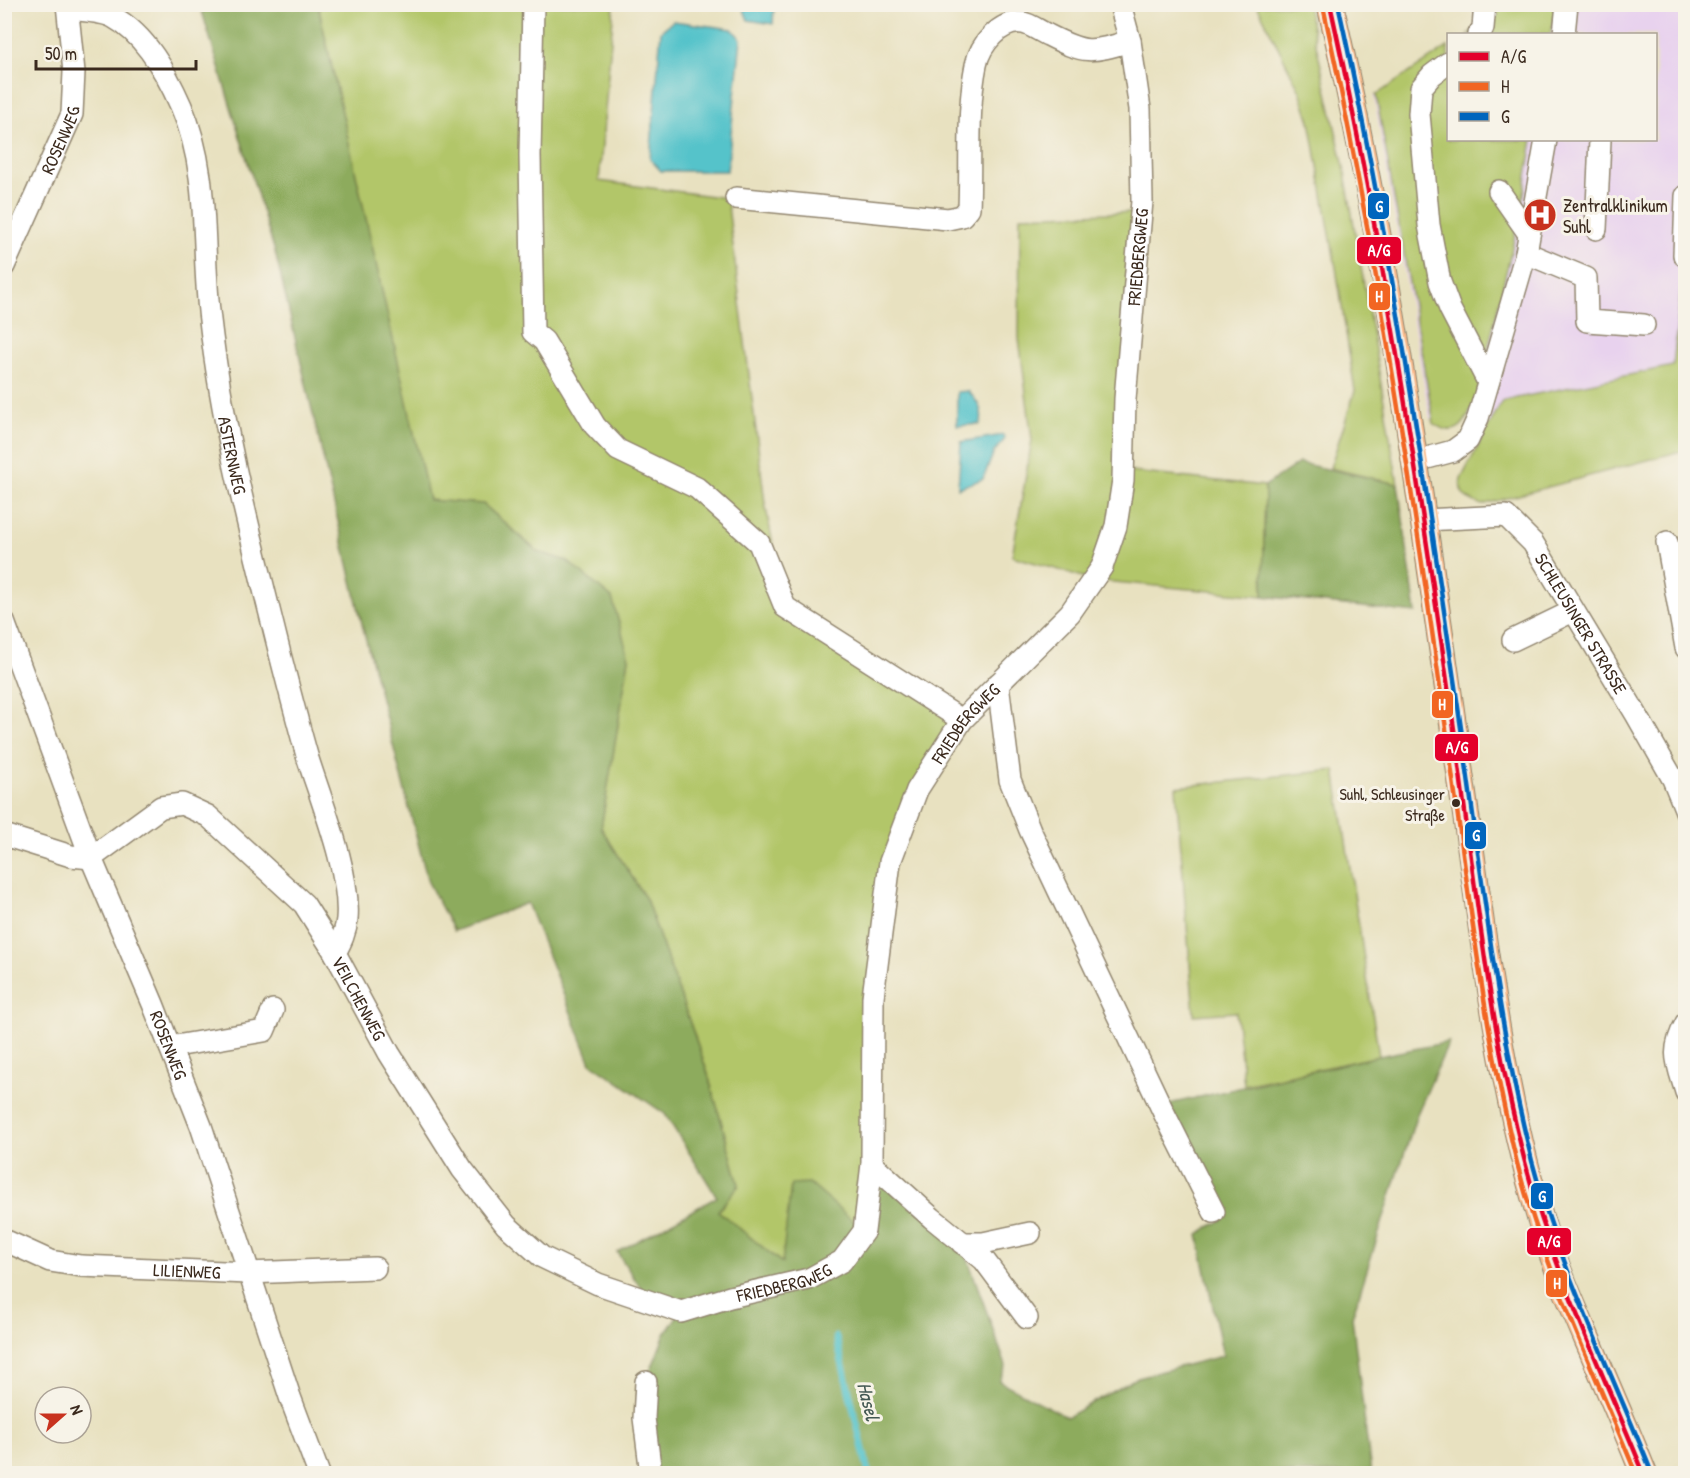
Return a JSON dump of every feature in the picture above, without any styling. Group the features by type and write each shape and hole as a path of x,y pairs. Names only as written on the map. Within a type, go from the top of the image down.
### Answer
{"main road":[{"path":"1330,4 1354,104 1378,227 1416,461 1494,1006 1518,1131 1539,1216 1566,1291 1644,1473"}],"street":[{"path":"533,4 530,155 532,332 544,340 595,426 618,450 698,488 759,543 785,607 962,720"},
{"name":"FRIEDBERGWEG","path":"681,1312 730,1297 809,1279 842,1261 864,1231 872,1164 873,997 890,862 917,790 962,720 1070,613 1102,567 1116,526 1123,480 1125,399 1142,201 1140,109 1130,41 1120,4"},
{"path":"1480,33 1483,28 1485,4"},
{"path":"1564,33 1567,4"},
{"name":"ROSENWEG","path":"4,266 72,114 74,72 68,7"},
{"name":"ASTERNWEG","path":"68,7 111,16 133,31 161,66 182,108 196,153 203,200 209,318 236,473 300,732 346,886 347,919 343,938 335,953"},
{"path":"736,198 948,219 962,216 969,208 976,64 988,38 1002,27 1023,23 1074,49 1098,51 1130,41"},
{"path":"1447,64 1432,75 1421,88 1419,114 1429,225 1440,282 1450,309 1488,382"},
{"path":"1416,461 1453,451 1468,440 1478,418 1527,244 1546,141"},
{"path":"1596,229 1600,141"},
{"path":"1499,191 1527,244 1586,278 1587,321 1644,325"},
{"path":"1686,196 1684,255 1686,255"},
{"name":"SCHLEUSINGER STRASSE","path":"1424,520 1506,516 1533,543 1573,611 1679,773 1686,811"},
{"path":"1667,542 1686,648"},
{"path":"1513,640 1573,611"},
{"name":"ROSENWEG","path":"4,622 91,858 201,1126 290,1397 319,1473"},
{"path":"998,684 1010,780 1030,830 1164,1113 1214,1212"},
{"name":"VEILCHENWEG","path":"91,858 161,807 182,804 208,816 304,903 335,953 395,1063 462,1169 506,1225 542,1257 598,1284 681,1312"},
{"path":"4,836 71,856 91,858"},
{"path":"170,1047 264,1031 273,1010"},
{"path":"1686,1023 1679,1036 1675,1056 1686,1092"},
{"path":"872,1164 984,1260 1027,1318"},
{"path":"962,1243 983,1243 1030,1233"},
{"name":"LILIENWEG","path":"4,1240 50,1261 81,1266 248,1273 375,1268"},
{"path":"646,1382 644,1418 651,1473"}],"shaded area":[{"name":"Zentralklinikum Suhl","path":"1472,5 1685,5 1686,290 1681,291 1673,366 1502,401 1489,424 1470,415 1466,421 1451,430 1438,427 1430,418 1374,96 1415,72 1447,141 1657,141 1657,33 1470,33 1477,28"}],"green space":[{"path":"200,5 318,5 429,500 483,504 538,552 567,561 612,598 629,658 601,828 646,899 707,1071 739,1185 718,1211 782,1263 791,1184 809,1183 864,1230 872,1164 962,1243 1006,1366 999,1381 1067,1417 1138,1377 1223,1356 1198,1234 1223,1219 1169,1104 1449,1042 1417,1114 1352,1317 1371,1473 651,1473 646,1382 665,1334 680,1312 650,1302 617,1252 717,1197 665,1114 591,1063 527,903 454,931 428,882 363,628 275,252"},
{"path":"318,5 614,5 599,181 727,198 765,503 785,607 962,720 890,862 864,1231 782,1263 718,1211 739,1185 707,1071 646,899 601,828 629,658 567,561 538,552 483,504 429,501"},
{"path":"1257,5 1307,5 1344,167 1398,484 1330,468 1355,391 1336,268 1310,121 1300,91"},
{"path":"1496,5 1556,5 1551,33 1470,33 1498,15"},
{"path":"1447,48 1447,141 1533,141 1522,206 1476,399 1465,421 1456,429 1443,429 1434,424 1376,95"},
{"path":"1141,212 1123,471 1265,486 1263,596 1093,580 1012,556 1032,440 1019,338 1020,216"},
{"path":"1685,290 1685,450 1482,505 1465,496 1460,485 1461,479 1502,401 1673,366 1681,291"},
{"path":"1299,463 1398,484 1416,613 1263,596 1265,486"},
{"path":"1335,770 1379,1056 1244,1085 1236,1012 1194,1015 1176,787"}],"water":[{"path":"742,5 774,5 773,24 748,20"},
{"path":"673,21 732,29 741,39 727,171 661,171 650,159 661,31"},
{"path":"968,391 979,406 980,424 957,426 957,392"},
{"path":"1003,435 1005,439 994,452 983,479 958,488 961,442"}],"waterway":[{"name":"Hasel","path":"836,1337 869,1474"}],"transit line":[{"name":"A/G","path":"1330,4 1367,184 1399,365 1441,638 1483,947 1512,1109 1536,1202 1564,1281 1644,1474"},
{"name":"G","path":"1338,4 1375,184 1421,455 1499,1000 1519,1108 1543,1201 1557,1241 1651,1471"},
{"name":"H","path":"1323,6 1359,184 1391,363 1432,632 1475,943 1504,1108 1528,1203 1542,1243 1571,1320 1636,1474"}],"place":[{"name":"Zentralklinikum Suhl","path":"1540,215"},
{"name":"Suhl, Schleusinger Straße","path":"1456,803"}]}
